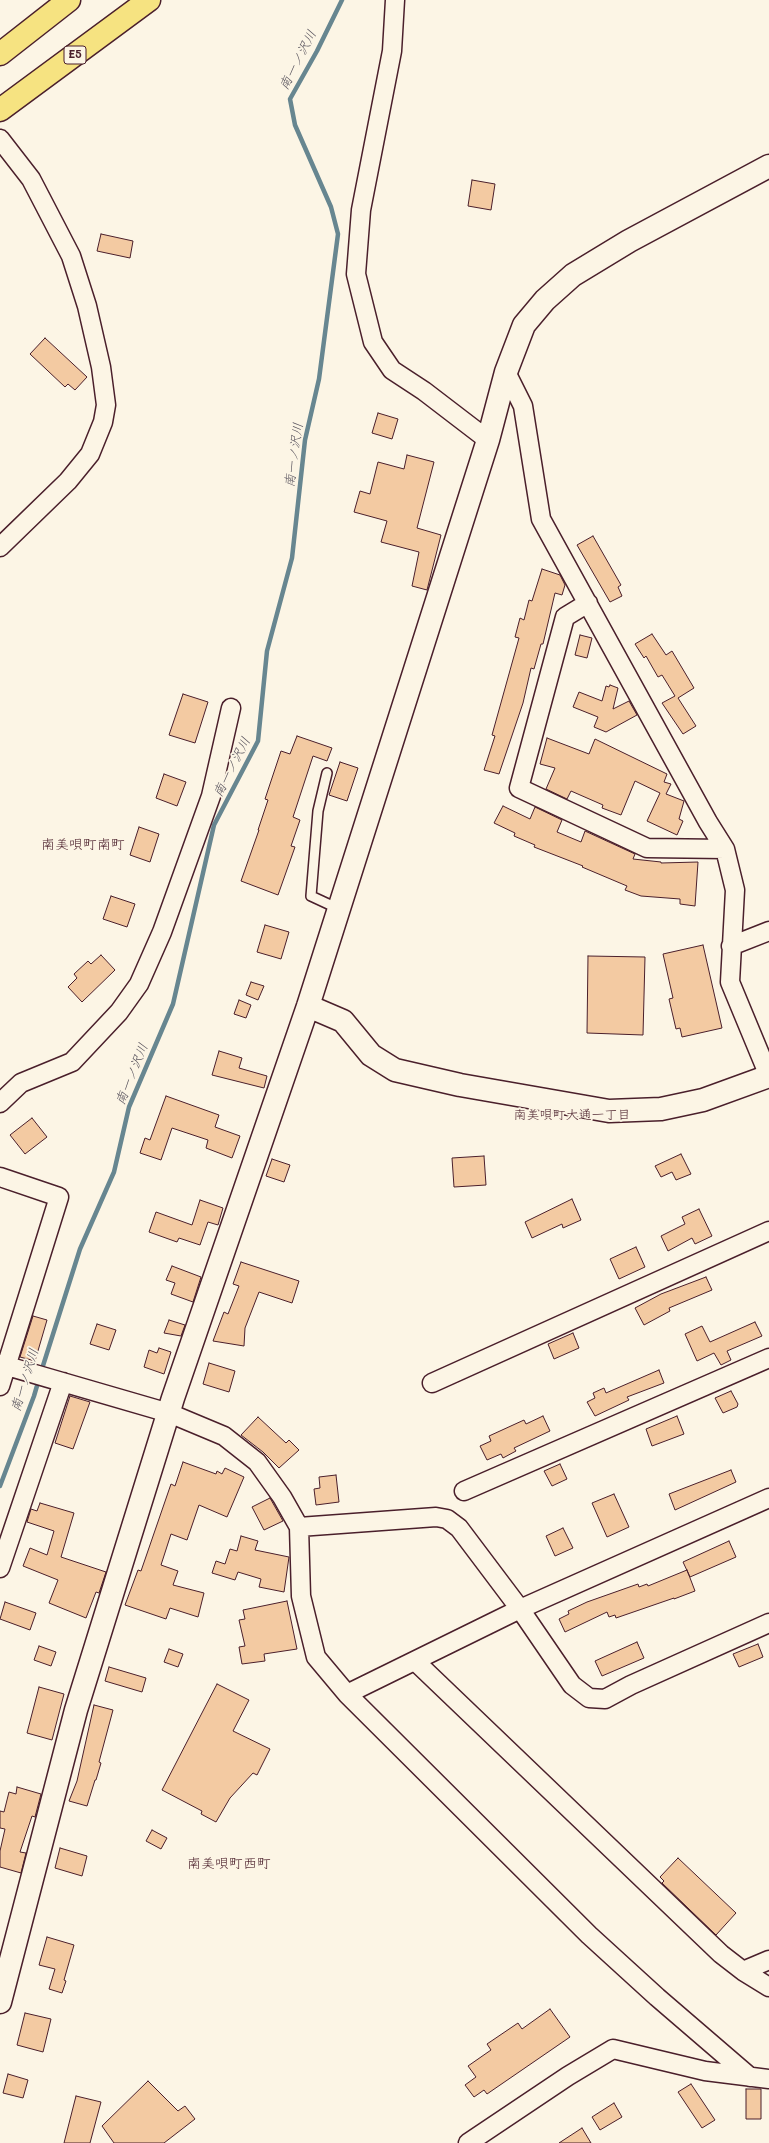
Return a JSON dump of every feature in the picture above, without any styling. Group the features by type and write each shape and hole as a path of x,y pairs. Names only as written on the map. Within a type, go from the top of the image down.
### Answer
{"highway":[{"path":"0,54 69,0"},
{"name":"E5","path":"0,110 149,0"}],"street":[{"path":"395,0 392,51 361,210 356,274 359,289 373,342 392,370 424,391 488,440"},
{"path":"0,139 31,179 71,256 87,306 101,367 106,405 103,422 90,454 68,481 0,547"},
{"path":"0,2002 76,1710 168,1414 241,1197 308,1006 488,440 506,372 524,325 545,300 573,275 629,241 769,166"},
{"path":"308,1006 343,1021 371,1055 395,1070 460,1085 609,1111 661,1108 696,1101 769,1076 730,982 735,890 726,849 708,822 541,519 523,406 506,372"},
{"path":"588,603 565,617 519,788 647,848 726,849"},
{"path":"0,1103 21,1083 72,1062 119,1012 139,984 162,932 211,796 231,708"},
{"path":"731,946 769,930"},
{"path":"0,1177 59,1197 3,1365 0,1386"},
{"path":"432,1383 769,1231"},
{"path":"464,1491 769,1358"},
{"path":"3,1365 168,1414 224,1436 257,1462 282,1497 298,1527 301,1596 316,1657 347,1694 589,1935 657,1998 750,2077"},
{"path":"0,1568 58,1381"},
{"path":"347,1694 520,1609 769,1498"},
{"path":"298,1527 436,1517 447,1519 459,1528 520,1609 572,1685 590,1698 605,1699 631,1685 769,1623"},
{"path":"415,1661 721,1954 743,1971 769,1987"},
{"path":"743,1971 769,1960"},
{"path":"468,2143 568,2076 613,2049 705,2071 769,2079"}],"lane":[{"path":"327,774 318,811 311,896 339,909"}],"building":[{"path":"472,180 495,184 491,210 468,206"},
{"path":"101,234 133,241 130,258 97,251"},
{"path":"45,338 87,377 75,390 68,384 65,387 30,354"},
{"path":"378,413 398,419 392,439 372,433"},
{"path":"407,455 434,462 417,528 441,535 427,590 412,586 419,552 381,542 387,521 354,512 360,491 370,494 378,462 404,469"},
{"path":"593,536 621,585 618,587 622,596 610,602 577,545"},
{"path":"542,569 560,575 565,585 562,595 555,593 543,644 541,644 534,669 531,668 523,703 499,774 484,770 495,736 492,735 519,638 515,637 520,618 524,620 529,600 532,601"},
{"path":"652,634 666,655 672,651 694,688 678,698 696,726 683,734 662,703 675,696 662,675 658,677 646,656 644,658 635,644"},
{"path":"580,635 592,638 587,658 575,655"},
{"path":"610,685 618,688 613,709 629,701 637,715 606,732 594,727 598,717 573,707 579,692 602,701 606,686 609,687"},
{"path":"183,694 208,702 195,743 169,735"},
{"path":"297,736 332,748 327,761 313,756 293,817 300,820 291,846 295,847 278,895 241,881 259,830 268,800 265,799 281,751 290,754"},
{"path":"547,738 589,754 595,739 667,774 664,782 671,784 666,794 684,801 679,819 683,821 677,835 647,821 660,793 635,781 621,815 602,808 603,805 571,791 567,799 546,789 555,768 540,764"},
{"path":"340,762 358,768 347,801 329,795"},
{"path":"164,774 186,782 177,806 156,798"},
{"path":"503,806 530,819 535,807 562,820 557,832 581,842 585,831 635,854 633,859 661,863 698,862 695,906 680,904 680,899 641,896 625,890 627,886 582,867 583,866 534,847 535,845 514,836 515,833 494,823"},
{"path":"139,827 159,834 150,862 130,855"},
{"path":"111,896 135,904 127,927 103,919"},
{"path":"265,925 289,932 281,959 257,952"},
{"path":"703,945 722,1028 682,1037 680,1028 676,1029 669,999 673,998 663,954"},
{"path":"101,955 115,970 82,1002 68,987 77,978 74,974 88,961 91,964"},
{"path":"588,956 645,957 643,1035 587,1033"},
{"path":"251,982 264,986 258,1000 246,995"},
{"path":"239,1000 251,1005 246,1018 234,1014"},
{"path":"219,1051 242,1058 239,1068 267,1076 264,1088 212,1075"},
{"path":"166,1096 219,1115 215,1127 240,1136 232,1158 206,1148 208,1140 172,1128 161,1160 140,1153 145,1138 150,1140"},
{"path":"32,1118 47,1137 25,1154 10,1135"},
{"path":"681,1154 691,1174 676,1180 672,1172 661,1177 655,1166"},
{"path":"484,1156 486,1185 454,1187 452,1158"},
{"path":"272,1159 290,1165 284,1182 266,1176"},
{"path":"572,1199 581,1220 563,1228 562,1224 532,1238 525,1222"},
{"path":"200,1200 223,1208 218,1225 208,1222 200,1245 179,1238 177,1242 149,1232 156,1212 192,1225"},
{"path":"699,1209 712,1236 695,1244 692,1238 668,1251 661,1236 685,1224 682,1217"},
{"path":"636,1247 645,1267 619,1279 610,1259"},
{"path":"241,1262 299,1281 292,1303 259,1292 245,1328 244,1346 213,1341 224,1312 228,1314 239,1286 233,1284"},
{"path":"172,1266 201,1277 193,1302 171,1294 175,1283 166,1280"},
{"path":"706,1277 712,1290 669,1308 670,1311 644,1325 635,1308 661,1294"},
{"path":"33,1316 47,1320 35,1361 20,1357"},
{"path":"169,1320 185,1325 181,1336 164,1333"},
{"path":"755,1322 762,1336 727,1351 731,1360 721,1365 714,1353 697,1361 685,1334 702,1326 710,1342"},
{"path":"97,1324 116,1330 109,1350 90,1344"},
{"path":"573,1333 579,1348 554,1359 548,1344"},
{"path":"159,1348 171,1352 164,1374 144,1367 149,1350 157,1353"},
{"path":"209,1363 235,1371 229,1392 203,1384"},
{"path":"659,1370 664,1383 627,1397 629,1400 595,1416 587,1402 595,1398 593,1393 604,1388 606,1393"},
{"path":"731,1391 738,1404 737,1407 723,1413 715,1398"},
{"path":"70,1396 90,1402 73,1449 55,1443"},
{"path":"543,1416 550,1431 514,1448 516,1451 503,1458 501,1454 487,1460 480,1446 491,1441 489,1436 524,1420 526,1424"},
{"path":"677,1416 684,1434 652,1446 646,1429"},
{"path":"258,1417 286,1443 289,1440 299,1450 279,1468 263,1452 241,1435"},
{"path":"183,1462 216,1474 217,1471 222,1474 225,1468 244,1477 227,1517 199,1505 187,1540 171,1534 161,1565 178,1571 173,1585 204,1593 198,1617 170,1608 166,1619 125,1605 138,1570 141,1571 171,1484 175,1486"},
{"path":"560,1464 567,1479 552,1486 544,1471"},
{"path":"731,1470 736,1482 675,1510 669,1494"},
{"path":"336,1475 339,1502 316,1505 314,1489 320,1488 319,1477"},
{"path":"614,1494 629,1527 607,1537 592,1503"},
{"path":"270,1498 283,1521 264,1530 252,1507"},
{"path":"40,1503 74,1513 61,1557 106,1572 99,1593 96,1592 86,1618 49,1603 58,1580 23,1566 30,1548 47,1555 54,1531 27,1522 31,1509 37,1511"},
{"path":"563,1528 573,1548 555,1556 546,1536"},
{"path":"241,1536 258,1541 255,1550 289,1557 284,1592 259,1587 261,1579 238,1572 235,1580 212,1573 216,1561 225,1564 230,1549 237,1551"},
{"path":"729,1541 736,1557 690,1577 683,1562"},
{"path":"687,1570 695,1591 616,1618 615,1615 609,1617 607,1612 565,1632 559,1619 569,1614 568,1611 587,1602 638,1584 639,1587 647,1584 648,1586"},
{"path":"287,1601 297,1649 264,1654 265,1661 242,1664 239,1647 245,1646 239,1620 245,1619 243,1610"},
{"path":"5,1602 36,1613 30,1630 0,1619"},
{"path":"637,1642 644,1658 602,1676 595,1661"},
{"path":"758,1644 763,1657 739,1667 733,1654"},
{"path":"39,1646 56,1652 51,1666 34,1660"},
{"path":"169,1649 183,1654 178,1667 164,1662"},
{"path":"109,1667 146,1678 142,1692 105,1681"},
{"path":"217,1684 249,1700 233,1731 270,1749 257,1775 253,1773 230,1798 216,1822 201,1814 202,1811 162,1790"},
{"path":"39,1687 64,1694 52,1740 27,1733"},
{"path":"94,1705 113,1710 99,1762 101,1763 87,1806 69,1801 77,1781"},
{"path":"17,1787 41,1794 35,1817 32,1816 20,1852 26,1853 21,1873 0,1867 0,1851 5,1829 0,1828 0,1811 4,1812 9,1792 16,1794"},
{"path":"152,1830 167,1838 161,1849 146,1841"},
{"path":"60,1848 87,1856 82,1876 55,1868"},
{"path":"678,1858 736,1913 716,1935 662,1883 664,1881 660,1877"},
{"path":"47,1937 74,1945 64,1980 66,1981 62,1993 49,1989 55,1969 39,1965"},
{"path":"550,2009 570,2037 487,2094 484,2090 474,2097 465,2085 476,2077 468,2066 491,2050 487,2044 518,2023 522,2029"},
{"path":"25,2013 51,2019 43,2052 17,2045"},
{"path":"8,2074 28,2080 23,2098 3,2093"},
{"path":"148,2081 178,2111 185,2106 195,2119 164,2143 114,2143 102,2126"},
{"path":"691,2084 715,2120 702,2128 678,2092"},
{"path":"746,2089 761,2089 761,2119 746,2119"},
{"path":"76,2096 101,2102 90,2143 64,2143"},
{"path":"614,2103 622,2117 600,2130 592,2117"},
{"path":"582,2128 591,2143 559,2143"}],"waterway":[{"name":"南一ノ沢川","path":"41,1372 80,1249 114,1172 129,1107 173,1004 214,825 258,741 267,651 292,558 305,440 319,379 338,234 331,207 295,125 290,99 317,51 342,0"},
{"name":"南一ノ沢川","path":"0,1486 39,1379"}],"district":[{"name":"南美唄町南町","path":"83,845"},
{"name":"南美唄町大通一丁目","path":"572,1115"},
{"name":"南美唄町西町","path":"229,1864"}]}
